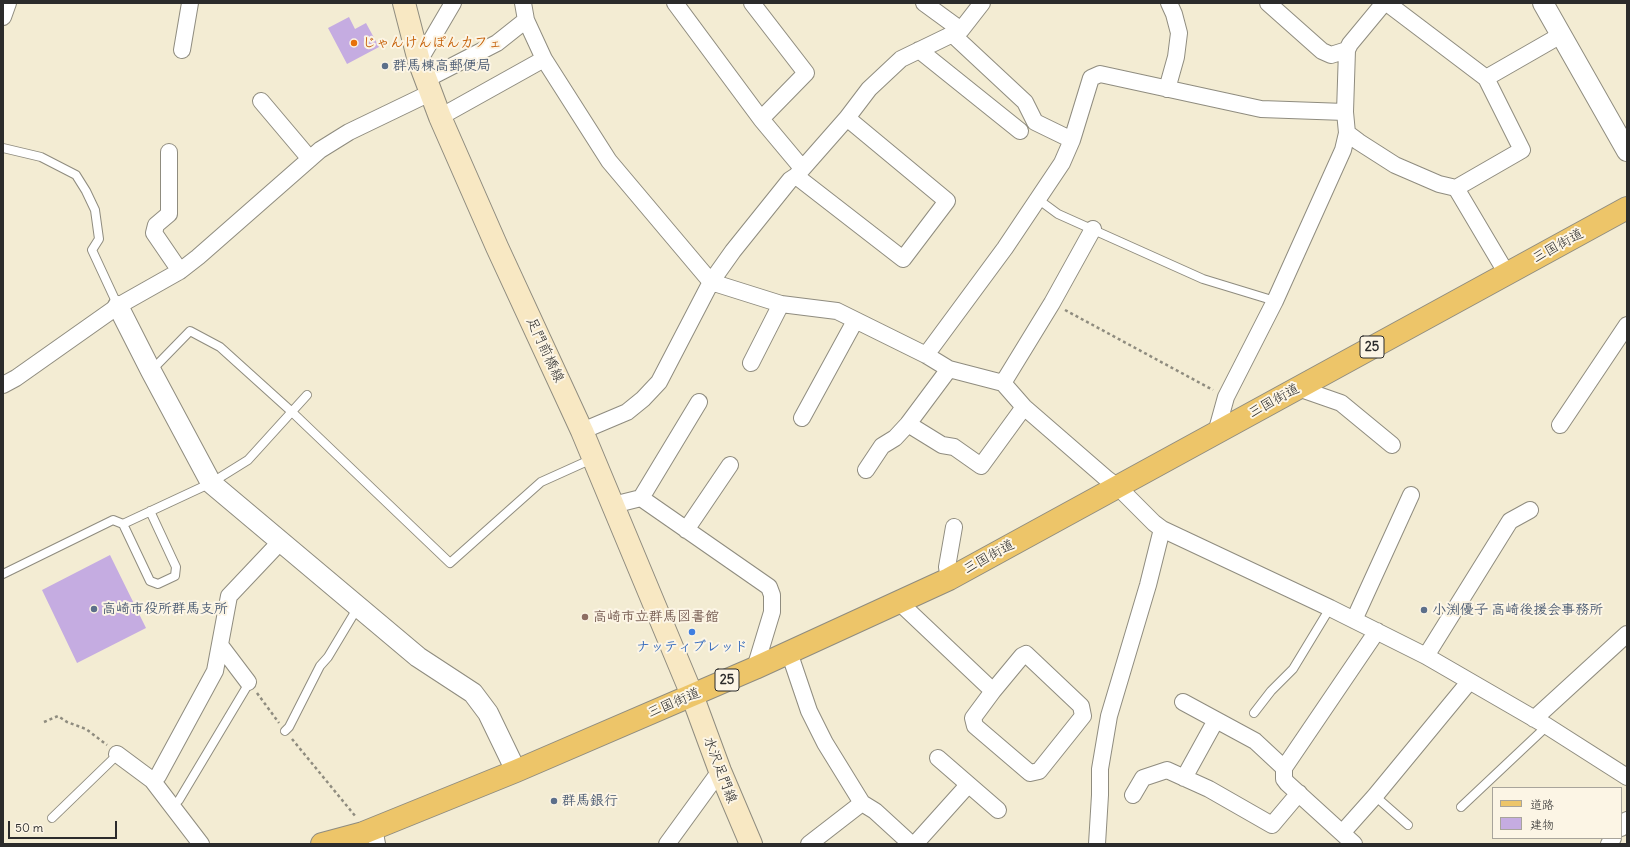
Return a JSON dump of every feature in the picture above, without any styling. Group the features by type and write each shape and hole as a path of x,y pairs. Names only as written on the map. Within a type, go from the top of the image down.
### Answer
{"main road":[{"name":"足門前橋線","path":"404,3 425,78 440,117 497,247 582,431 692,695"},
{"name":"三国街道","path":"322,844 370,831 516,771 756,668 949,579 1627,208"},
{"name":"水沢足門線","path":"692,695 720,771 751,844"}],"street":[{"path":"3,17 8,3"},
{"path":"182,50 190,3"},
{"path":"425,78 453,3"},
{"path":"523,3 526,20 544,59 609,161 711,282 781,304 837,312 926,355 949,369 1003,383 1024,407 1118,487 1162,529 1330,608 1426,656 1541,723 1627,777"},
{"path":"675,3 799,172 903,259 947,200 847,118"},
{"path":"752,3 806,74 761,120"},
{"path":"924,3 956,32 1025,102 1035,122 1072,140"},
{"path":"582,431 627,412 659,382 711,282 733,251 786,186 847,118 869,89 901,59 956,32 982,3"},
{"path":"1167,89 1176,57 1179,33 1174,14 1169,3"},
{"path":"1268,3 1322,51 1331,55 1347,50"},
{"path":"1216,433 1226,397 1275,301 1343,150 1347,133 1345,112 1347,50 1350,44 1384,3"},
{"path":"1347,133 1395,165 1439,184 1456,188 1522,150 1486,78 1387,3"},
{"path":"1542,3 1627,151"},
{"path":"3,385 16,378 118,306 180,271 198,258 320,150 349,132 425,78 498,43 526,20"},
{"path":"1486,78 1561,35"},
{"path":"919,50 1020,131"},
{"path":"440,117 544,59"},
{"path":"926,355 1038,200 1062,163 1072,140 1091,78 1100,74 1261,109 1345,112"},
{"path":"262,101 310,160"},
{"path":"169,152 169,214 156,225 154,233 180,271"},
{"path":"1456,188 1507,274"},
{"path":"1003,383 1052,303 1093,229"},
{"path":"751,363 781,304"},
{"path":"118,306 211,483 418,657 452,677 473,693 488,713 516,771"},
{"path":"802,418 855,321"},
{"path":"1560,425 1627,325"},
{"path":"866,470 882,446 895,438 908,424 949,369"},
{"path":"1298,388 1342,403 1392,444"},
{"path":"613,505 641,498 700,402"},
{"path":"908,424 942,445 954,447 981,466 1024,407"},
{"path":"686,530 730,464"},
{"path":"1354,620 1411,495"},
{"path":"641,498 769,588 772,595 772,612 756,668"},
{"path":"1426,656 1510,521 1530,510"},
{"path":"949,579 947,567 954,527"},
{"path":"1097,844 1100,769 1108,716 1148,585 1162,529"},
{"path":"152,780 158,776 215,671 229,596 280,541"},
{"path":"900,602 992,691"},
{"path":"1354,844 1284,779 1284,768 1377,631"},
{"path":"1541,723 1627,634"},
{"path":"220,646 248,682"},
{"path":"789,652 809,711 825,743 862,803 875,811 911,844"},
{"path":"1026,654 1081,706 1083,716 1039,771 1030,773 974,726 973,718 992,691 1022,656 1026,654"},
{"path":"1342,833 1375,796 1469,682"},
{"path":"1183,702 1255,741 1284,768"},
{"path":"1184,778 1216,720"},
{"path":"117,754 152,780 201,844"},
{"path":"938,758 998,810"},
{"path":"1133,795 1143,778 1167,770 1209,789 1272,825 1299,794"},
{"path":"667,844 720,771"},
{"path":"915,844 968,785"},
{"path":"809,844 862,803"}],"lane":[{"path":"3,148 41,157 76,175 95,210 99,239 92,250 118,306"},
{"path":"1038,200 1058,214 1203,279 1275,301"},
{"path":"151,371 190,332 220,347 292,412 450,563 541,482 593,458"},
{"path":"123,524 211,483 248,460 307,395"},
{"path":"3,574 113,520 123,524 150,581 158,584 175,576 176,567 150,511"},
{"path":"285,731 289,727 320,666 328,657 358,607"},
{"path":"1254,713 1271,690 1293,669 1330,608"},
{"path":"173,806 179,800 246,688 248,682"},
{"path":"1461,807 1541,723"},
{"path":"52,818 117,754"},
{"path":"1375,796 1408,825"}],"path":[{"path":"1052,303 1226,397"},
{"path":"248,682 285,731 370,831"},
{"path":"44,722 58,716 67,722 86,729 96,735 117,754"}],"building":[{"path":"349,17 355,29 366,23 379,47 347,64 328,28"},
{"name":"高崎市役所群馬支所","path":"110,555 146,628 77,663 42,590"}],"place":[{"name":"じゃんけんぽんカフェ","path":"354,43"},
{"name":"群馬棟高郵便局","path":"385,66"},
{"name":"高崎市役所群馬支所","path":"94,609"},
{"name":"小渕優子 高崎後援会事務所","path":"1424,610"},
{"name":"高崎市立群馬図書館","path":"585,617"},
{"name":"ナッティブレッド","path":"692,632"},
{"name":"群馬銀行","path":"554,801"}]}
